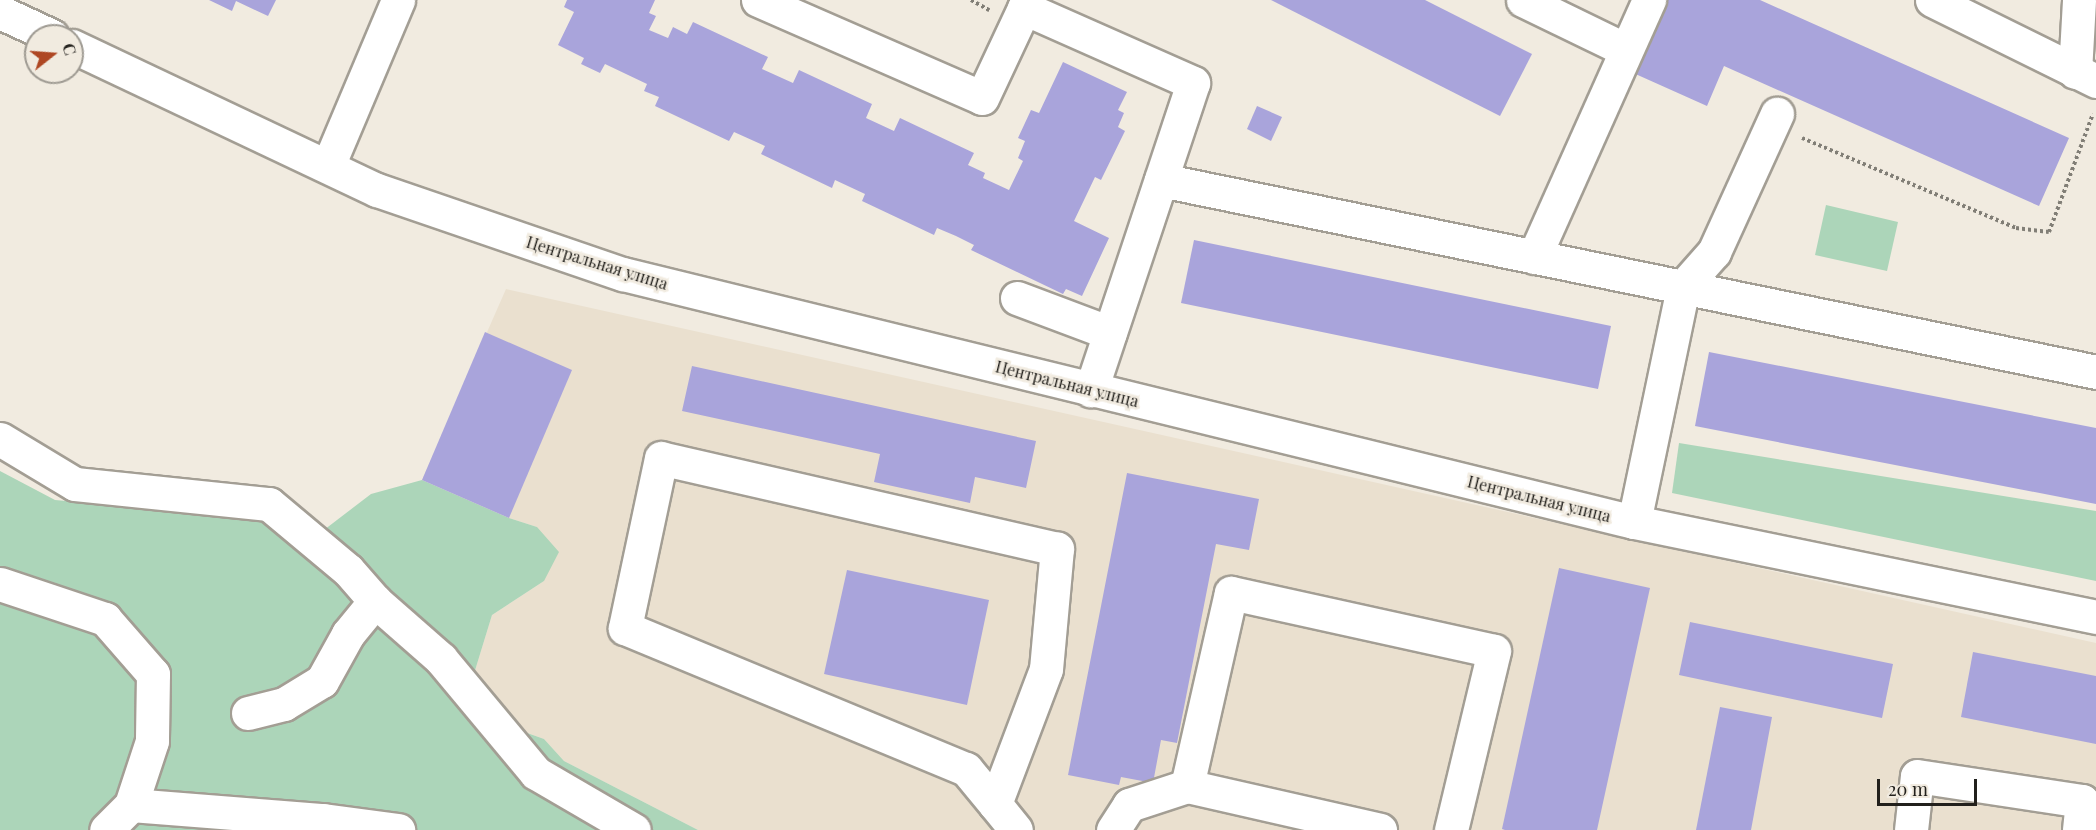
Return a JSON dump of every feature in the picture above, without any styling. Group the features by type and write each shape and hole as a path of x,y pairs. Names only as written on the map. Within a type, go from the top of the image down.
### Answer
{"street":[{"path":"328,166 398,0"},
{"path":"758,0 982,98 1026,4 1193,83 1092,390"},
{"path":"1523,0 1626,50"},
{"path":"1534,257 1648,0"},
{"path":"1932,0 2085,77"},
{"path":"2079,0 2085,77"},
{"path":"0,12 26,24"},
{"name":"Центральная улица","path":"84,52 377,190 623,274 1634,522 2096,617"},
{"path":"1634,522 1683,287 1714,252 1775,120"},
{"path":"1161,180 2096,372"},
{"path":"1017,298 1110,333"},
{"path":"0,439 75,484 269,504 348,570 375,601 441,659 536,773 634,830"},
{"path":"995,804 1046,669 1057,549 661,458 625,628 966,769 1016,830"},
{"path":"0,584 105,619 153,674 152,741 131,805 106,830"},
{"path":"1187,786 1231,593 1494,651 1451,830"},
{"path":"248,713 284,704 322,681 348,634 375,601"},
{"path":"1911,830 1917,776 2082,801 2079,830"},
{"path":"1113,830 1129,805 1187,786 1380,830"},
{"path":"131,805 323,820 398,830"}],"path":[{"path":"1775,120 2016,228 2049,232 2096,105"}],"shaded area":[{"path":"506,289 2096,643 2096,830 698,830 564,761 544,739 516,729 473,677 492,615 544,581 537,527 509,518 422,480"}],"green space":[{"path":"1826,205 1898,222 1887,271 1815,255"},
{"path":"1679,443 2096,511 2096,581 1672,493"},
{"path":"0,471 55,500 266,519 303,546 371,494 422,480 509,518 537,527 559,552 544,581 492,615 473,677 516,729 544,739 564,761 698,830 0,830"}],"building":[{"path":"209,0 276,0 268,16 236,1 232,11"},
{"path":"567,0 655,0 649,13 656,16 649,30 668,38 673,27 687,34 693,22 768,57 762,69 793,83 799,70 872,104 866,118 894,131 900,118 974,153 968,165 985,173 983,178 1009,190 1023,161 1018,158 1025,141 1018,138 1031,110 1039,113 1063,62 1127,92 1118,110 1124,113 1118,127 1125,131 1101,180 1095,177 1074,221 1109,238 1082,296 1066,289 1063,294 971,250 974,245 937,228 934,235 862,201 865,194 835,180 832,188 761,154 765,146 734,132 729,141 655,106 659,97 644,91 647,84 605,64 600,73 581,64 584,58 558,45 574,12 564,7"},
{"path":"1271,0 1425,0 1532,54 1500,116"},
{"path":"1663,0 1760,0 2069,138 2039,206 1724,66 1707,106 1631,72"},
{"path":"1257,106 1282,117 1271,141 1247,129"},
{"path":"1194,240 1611,326 1598,389 1181,303"},
{"path":"485,332 572,370 509,518 422,480"},
{"path":"1709,352 2096,428 2096,504 1695,426"},
{"path":"692,366 1036,441 1026,488 975,477 970,503 874,482 880,454 682,411"},
{"path":"1127,473 1259,499 1249,550 1216,544 1177,743 1161,740 1153,783 1121,777 1119,785 1068,775"},
{"path":"1559,568 1650,588 1597,830 1505,830 1502,829"},
{"path":"847,570 989,600 967,705 824,674"},
{"path":"1690,622 1893,664 1882,718 1679,675"},
{"path":"1973,652 2096,676 2096,744 1961,717"},
{"path":"1720,707 1772,717 1751,830 1696,830"}]}
